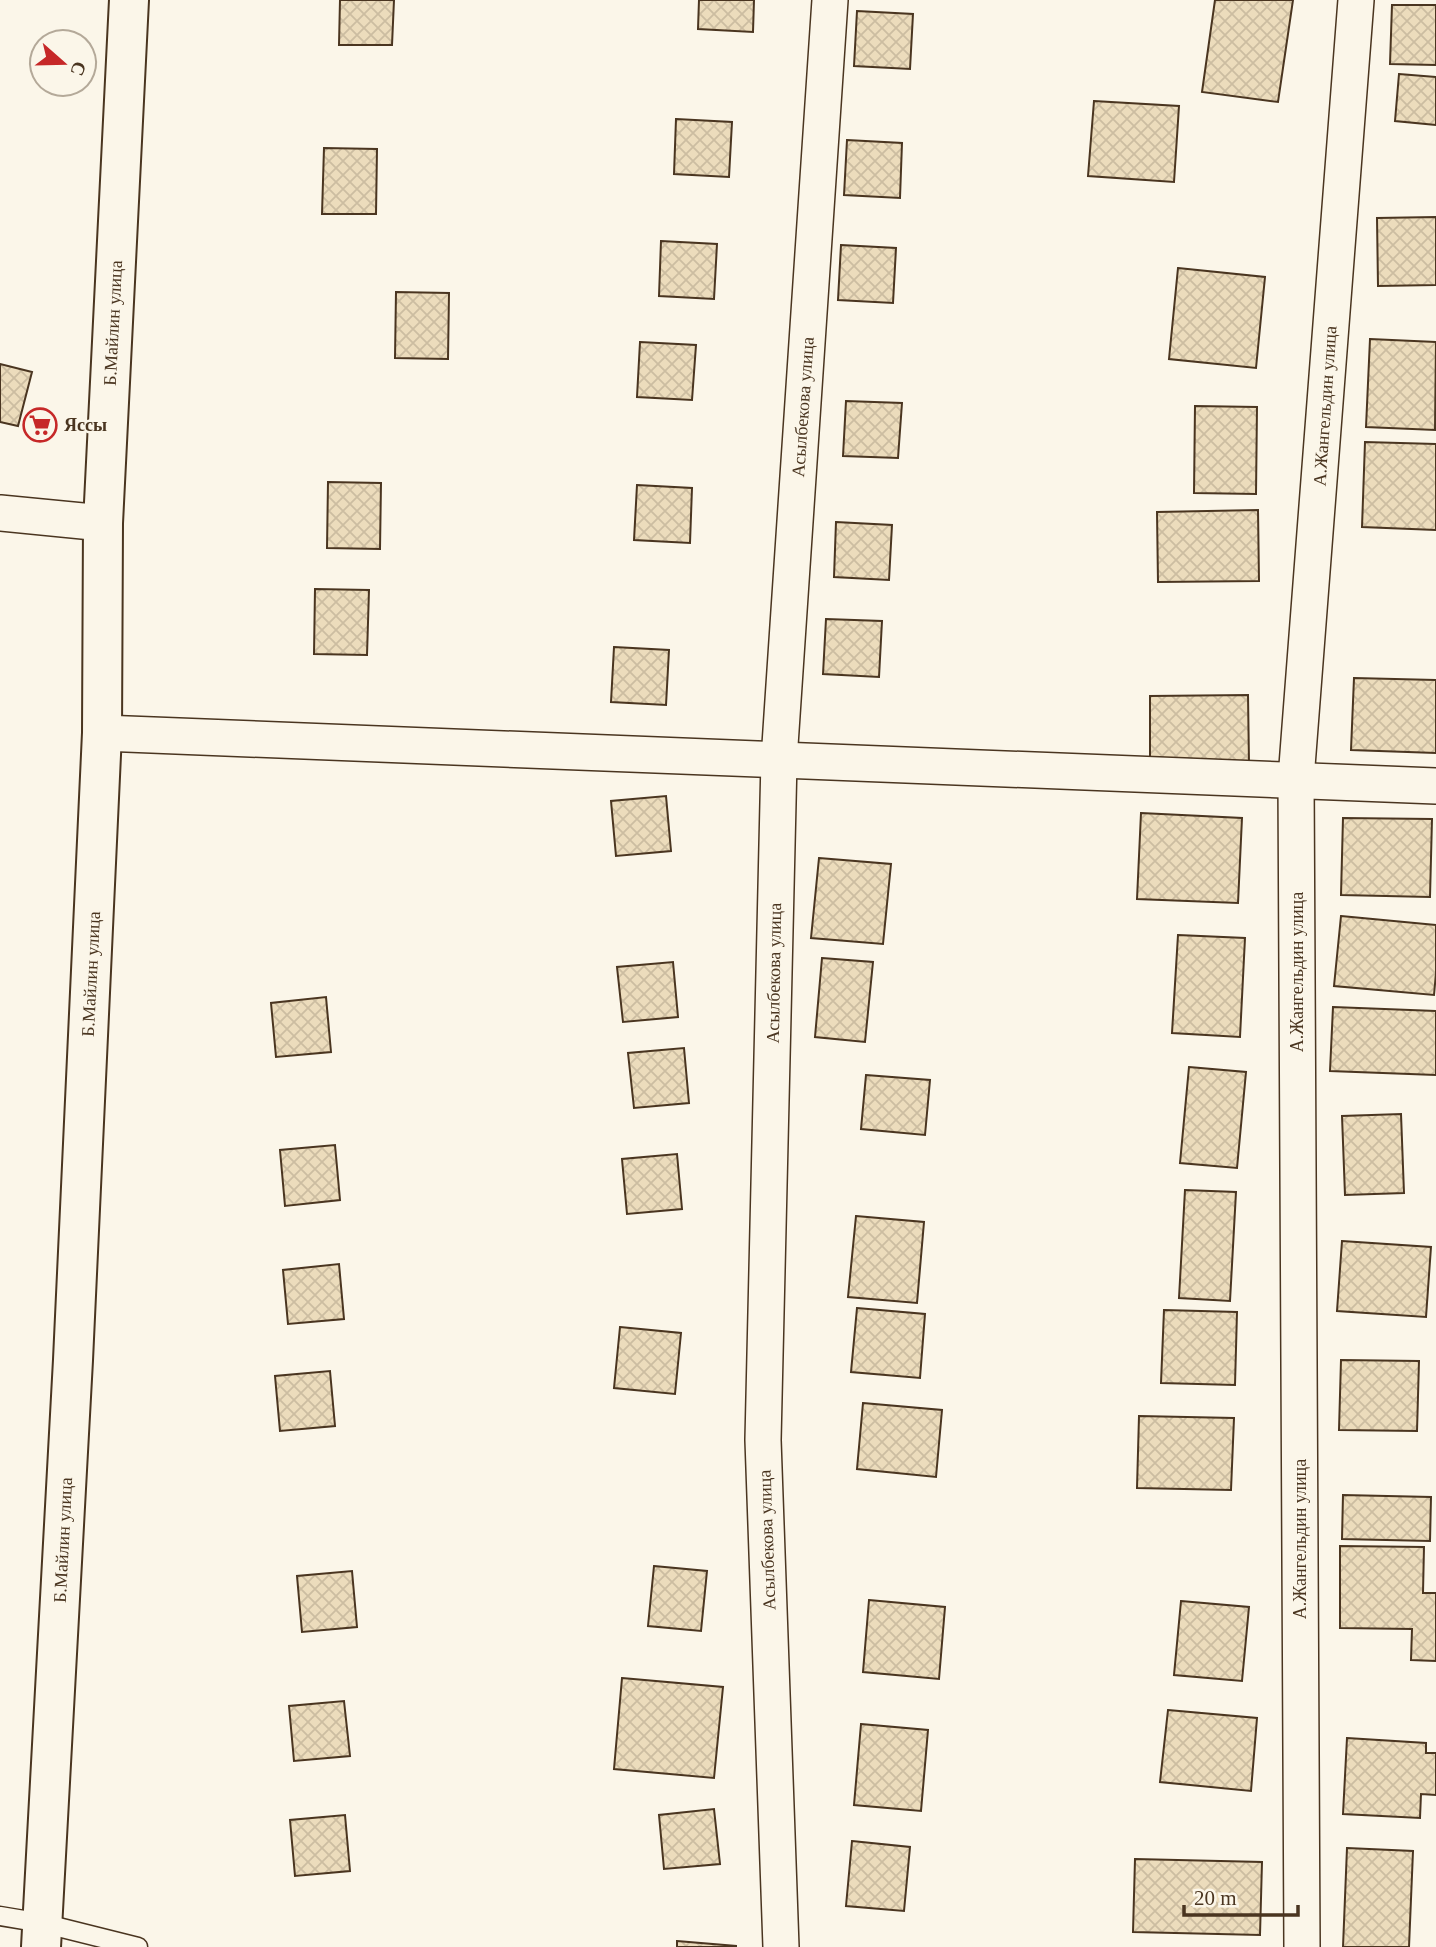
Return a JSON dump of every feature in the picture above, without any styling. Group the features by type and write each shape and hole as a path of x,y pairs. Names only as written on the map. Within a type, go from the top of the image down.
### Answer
{"street":[{"name":"Б.Майлин улица","path":"41,1935 73,1360 102,733 103,523 129,0"},
{"name":"Асылбекова улица","path":"781,1947 763,1440 779,760 830,0"},
{"name":"А.Жангельдин улица","path":"1302,1947 1296,779 1356,0"},
{"path":"0,513 103,523"},
{"path":"102,733 1436,786"}],"lane":[{"path":"0,1916 41,1935 138,1947"}],"building":[{"path":"340,0 394,0 392,45 339,45"},
{"path":"699,0 754,0 753,32 698,29"},
{"path":"1215,0 1293,0 1278,102 1202,92"},
{"path":"1392,5 1436,5 1436,65 1390,64"},
{"path":"857,11 913,14 910,69 854,66"},
{"path":"1399,74 1436,77 1436,125 1395,121"},
{"path":"1094,101 1179,106 1174,182 1088,176"},
{"path":"676,119 732,122 729,177 674,174"},
{"path":"847,140 902,143 900,198 844,195"},
{"path":"324,148 377,149 376,214 322,214"},
{"path":"1436,217 1436,285 1378,286 1377,218"},
{"path":"661,241 717,244 714,299 659,296"},
{"path":"841,245 896,248 893,303 838,300"},
{"path":"1178,268 1265,277 1256,368 1169,359"},
{"path":"396,292 449,293 448,359 395,358"},
{"path":"1370,339 1436,342 1435,430 1366,427"},
{"path":"640,342 696,345 692,400 637,397"},
{"path":"0,364 32,372 18,426 0,422"},
{"path":"846,401 902,403 898,458 843,456"},
{"path":"1195,406 1257,407 1256,494 1194,493"},
{"path":"1365,442 1436,444 1436,530 1362,527"},
{"path":"328,482 381,483 380,549 327,548"},
{"path":"637,485 692,488 690,543 634,540"},
{"path":"1258,510 1259,581 1158,582 1157,512"},
{"path":"836,522 892,525 889,580 834,577"},
{"path":"315,589 369,590 367,655 314,654"},
{"path":"826,619 882,621 879,677 823,674"},
{"path":"614,647 669,650 666,705 611,702"},
{"path":"1354,678 1436,680 1436,753 1351,750"},
{"path":"1248,695 1249,763 1150,764 1150,696"},
{"path":"666,796 671,851 616,856 611,801"},
{"path":"1141,813 1242,818 1238,903 1137,899"},
{"path":"1343,818 1432,819 1430,897 1341,895"},
{"path":"819,858 891,864 883,944 811,938"},
{"path":"1341,916 1436,925 1434,995 1334,986"},
{"path":"1178,935 1245,938 1240,1037 1172,1033"},
{"path":"822,958 873,962 865,1042 815,1037"},
{"path":"673,962 678,1017 623,1022 617,967"},
{"path":"326,997 331,1052 276,1057 271,1003"},
{"path":"1333,1007 1436,1011 1436,1075 1330,1071"},
{"path":"684,1048 689,1103 634,1108 628,1053"},
{"path":"1189,1067 1246,1072 1237,1168 1180,1163"},
{"path":"866,1075 930,1080 925,1135 861,1129"},
{"path":"1401,1114 1404,1193 1345,1195 1342,1116"},
{"path":"335,1145 340,1200 285,1206 280,1150"},
{"path":"677,1154 682,1209 627,1214 622,1159"},
{"path":"1185,1190 1236,1192 1230,1301 1179,1298"},
{"path":"856,1216 924,1222 917,1303 848,1297"},
{"path":"1342,1241 1431,1247 1426,1317 1337,1311"},
{"path":"339,1264 344,1319 288,1324 283,1270"},
{"path":"857,1308 925,1314 920,1378 851,1372"},
{"path":"1164,1310 1237,1312 1235,1385 1161,1383"},
{"path":"620,1327 681,1333 675,1394 614,1388"},
{"path":"1341,1360 1419,1361 1417,1431 1339,1430"},
{"path":"330,1371 335,1426 280,1431 275,1376"},
{"path":"863,1403 942,1410 936,1477 857,1469"},
{"path":"1139,1416 1234,1418 1231,1490 1137,1488"},
{"path":"1343,1495 1431,1497 1430,1541 1342,1539"},
{"path":"1340,1546 1424,1547 1423,1593 1436,1593 1436,1661 1411,1660 1412,1629 1340,1628"},
{"path":"654,1566 707,1571 701,1631 648,1626"},
{"path":"352,1571 357,1627 302,1632 297,1576"},
{"path":"869,1600 945,1607 939,1679 863,1672"},
{"path":"1181,1601 1249,1607 1242,1681 1174,1675"},
{"path":"622,1678 723,1687 714,1778 614,1769"},
{"path":"344,1701 350,1756 294,1761 289,1706"},
{"path":"1168,1710 1257,1718 1251,1791 1160,1782"},
{"path":"861,1724 928,1730 921,1811 854,1805"},
{"path":"1347,1738 1426,1743 1426,1753 1436,1753 1436,1795 1421,1794 1420,1818 1343,1814"},
{"path":"714,1809 720,1864 664,1869 659,1815"},
{"path":"345,1815 350,1871 295,1876 290,1820"},
{"path":"852,1841 910,1847 904,1911 846,1906"},
{"path":"1347,1848 1413,1851 1409,1947 1343,1947"},
{"path":"1135,1859 1262,1862 1260,1935 1133,1932"},
{"path":"677,1941 736,1946 736,1947 677,1947"}],"place":[{"name":"Яссы","path":"40,425"}]}
